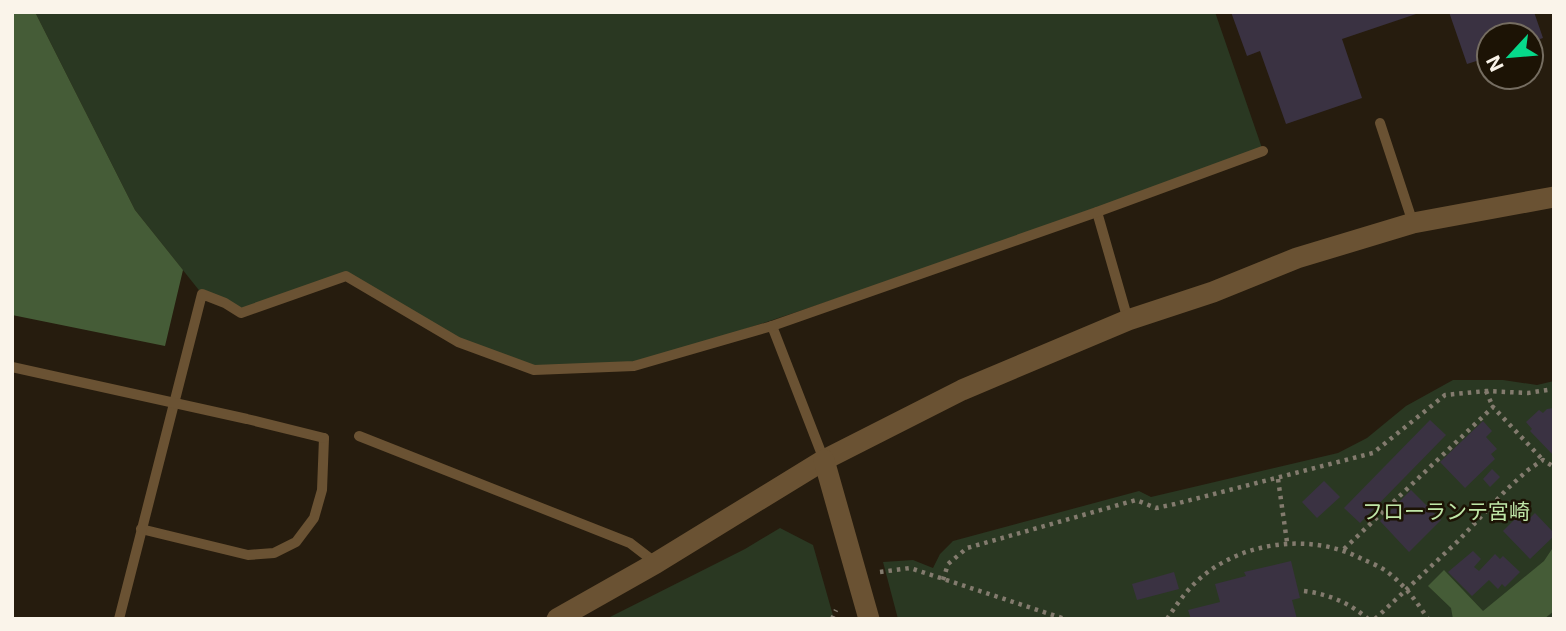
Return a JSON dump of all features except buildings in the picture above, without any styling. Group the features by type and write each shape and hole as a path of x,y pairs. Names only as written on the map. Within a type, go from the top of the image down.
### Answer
{"street":[{"path":"557,619 656,563 824,460 962,390 1128,320 1213,292 1297,258 1413,223 1554,197"},
{"path":"824,460 869,619"}],"lane":[{"path":"1381,123 1413,223"},
{"path":"119,619 202,294 241,313 346,276 458,342 534,370 635,366 772,326 1263,151"},
{"path":"1097,212 1128,320"},
{"path":"772,326 824,460"},
{"path":"12,367 324,438 322,490 314,518 296,542 274,553 248,555 141,529"},
{"path":"359,436 630,543 656,563"}],"path":[{"path":"943,580 948,564 967,548 1004,536 1136,500 1156,508 1279,479 1373,453 1445,395 1486,391 1528,393 1554,389"},
{"path":"1486,391 1493,407 1543,460 1554,467"},
{"path":"1344,549 1493,407"},
{"path":"1375,619 1458,541 1507,489 1543,460"},
{"path":"1279,479 1287,542"},
{"path":"1167,619 1194,583 1211,570 1240,555 1287,542 1321,544 1344,549 1388,572 1406,589 1428,619"},
{"path":"880,572 910,568 1065,619"},
{"path":"1304,591 1337,599 1368,619"},
{"path":"832,619 836,610"}],"green space":[{"path":"12,12 35,12 135,210 183,270 165,346 12,315"},
{"path":"35,12 1215,12 1263,151 1097,212 634,366 534,370 458,342 346,276 241,313 202,294 135,210"},
{"name":"フローランテ宮崎","path":"1453,380 1503,380 1537,385 1554,381 1554,619 898,619 883,562 913,560 933,568 940,554 953,541 1139,491 1151,497 1338,453 1367,438 1406,406"},
{"path":"780,528 813,545 834,619 606,619 745,549"},
{"path":"1554,546 1554,611 1544,619 1453,619 1451,608 1428,586 1444,570 1483,611 1544,561"}]}
